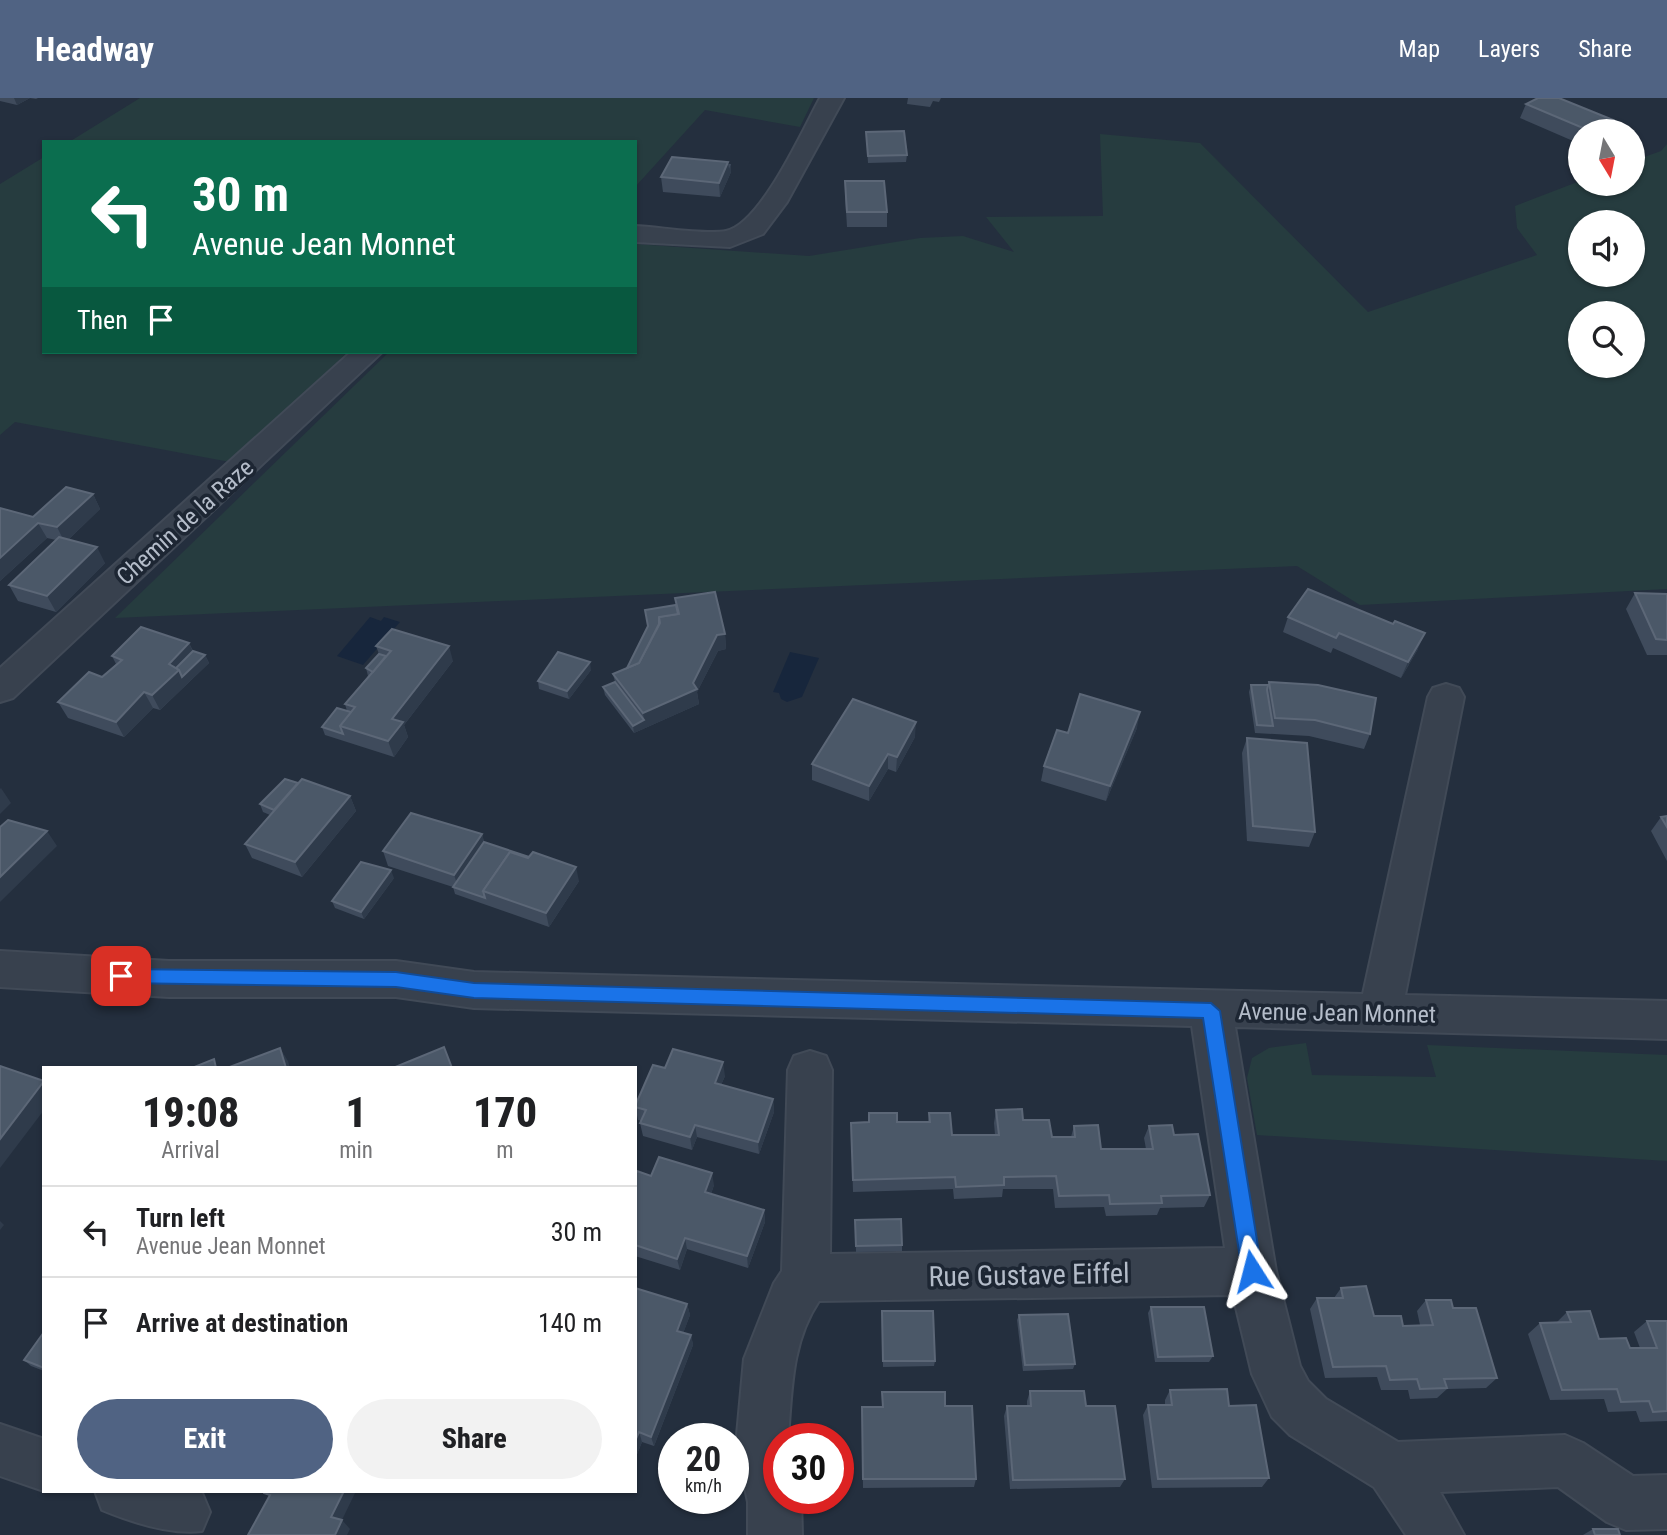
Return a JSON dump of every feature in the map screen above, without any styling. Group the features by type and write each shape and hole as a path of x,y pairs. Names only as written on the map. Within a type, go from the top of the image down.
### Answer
{"street":[{"path":"637,234 730,239 754,228 774,202 832,98"},
{"name":"Chemin de la Raze","path":"0,690 366,354"},
{"path":"1380,1013 1446,697"},
{"name":"Avenue Jean Monnet","path":"0,969 169,979 396,979 474,990 1211,1011 1667,1020"},
{"path":"1211,1011 1252,1271 1276,1374 1290,1399 1308,1417 1393,1468 1437,1535"},
{"path":"775,1535 775,1502 762,1446 769,1359 791,1300 806,1278 810,1070"},
{"name":"Rue Gustave Eiffel","path":"806,1278 1252,1271"},
{"path":"0,1450 42,1464"},
{"path":"1393,1468 1565,1461 1626,1503 1667,1502"},
{"path":"127,1493 185,1513"}],"green space":[{"path":"140,98 814,98 800,127 705,110 637,185 637,140 72,140"},
{"path":"1100,134 1200,143 1368,312 1537,255 1517,228 1515,206 1568,186 1568,196 1645,196 1645,157 1661,151 1667,144 1667,589 1360,605 1297,566 115,618 387,354 637,354 637,244 809,256 920,238 963,236 1014,252 986,217 1103,216"},
{"path":"42,158 42,354 346,354 230,462 15,422 0,435 0,184"},
{"path":"1306,1043 1312,1075 1436,1077 1427,1045 1667,1055 1667,1161 1257,1135 1247,1078 1252,1058 1269,1048"}],"water":[{"path":"370,617 381,621 384,617 400,622 363,665 337,656"},
{"path":"790,652 819,658 802,697 787,702 781,699 779,693 773,692"}],"building":[{"path":"1538,98 1559,98 1611,119 1568,119 1568,122 1526,104"},
{"path":"904,131 907,155 868,156 866,132"},
{"path":"672,157 728,162 719,183 661,177"},
{"path":"845,181 884,181 887,212 847,212"},
{"path":"66,487 93,494 57,527 38,523 0,558 0,508 33,517"},
{"path":"59,537 97,547 47,596 9,585"},
{"path":"1308,589 1393,624 1395,621 1425,633 1408,662 1339,633 1336,638 1288,617"},
{"path":"715,592 725,634 717,635 693,683 697,689 643,713 613,674 639,663 660,623 659,617 679,614 675,598"},
{"path":"1635,593 1667,594 1667,640 1656,639"},
{"path":"676,605 678,614 659,617 659,624 639,663 627,668 648,626 645,610"},
{"path":"141,627 189,643 169,664 179,670 152,695 144,692 116,722 58,702 89,672 102,677 122,660 112,656"},
{"path":"392,629 449,646 392,719 403,722 388,741 340,726 355,707 345,704 391,651 376,646"},
{"path":"193,651 205,655 182,677 176,668"},
{"path":"558,652 590,662 567,691 538,681"},
{"path":"379,654 386,656 373,672 366,668"},
{"path":"615,682 644,720 633,726 603,687"},
{"path":"1269,682 1318,685 1376,698 1370,734 1315,720 1275,718"},
{"path":"1251,685 1268,685 1273,726 1257,725"},
{"path":"1080,694 1140,712 1110,786 1044,766 1057,730 1068,733"},
{"path":"853,699 916,722 897,757 888,754 869,786 812,764"},
{"path":"337,708 351,712 340,726 343,734 322,727"},
{"path":"1247,738 1307,743 1315,832 1253,826"},
{"path":"285,779 298,783 274,810 260,804"},
{"path":"302,779 350,796 295,862 245,844"},
{"path":"411,813 482,834 454,875 383,851"},
{"path":"1667,816 1667,827 1661,817"},
{"path":"8,820 47,831 0,877 0,827"},
{"path":"484,842 529,857 510,852 483,891 485,898 453,887"},
{"path":"510,852 528,858 533,852 576,867 546,913 483,891"},
{"path":"361,862 391,870 361,912 332,901"},
{"path":"444,1047 451,1066 398,1066"},
{"path":"280,1048 285,1066 232,1066"},
{"path":"673,1049 723,1062 715,1083 773,1099 758,1142 695,1125 690,1137 640,1123 646,1110 637,1108 637,1101 653,1065 665,1068"},
{"path":"214,1059 216,1066 197,1066"},
{"path":"0,1066 42,1080 42,1084 0,1139"},
{"path":"1022,1109 1023,1120 1049,1120 1052,1137 1075,1137 1074,1126 1098,1125 1101,1149 1153,1149 1149,1126 1172,1125 1174,1135 1198,1134 1210,1195 1161,1196 1162,1203 1110,1204 1109,1195 1059,1196 1056,1176 1004,1177 1004,1185 956,1187 955,1177 853,1180 851,1123 869,1122 869,1113 897,1113 897,1122 930,1122 929,1113 950,1113 952,1135 999,1135 996,1110"},
{"path":"659,1157 712,1173 705,1192 764,1210 747,1256 685,1238 677,1259 637,1246 637,1171 651,1176"},
{"path":"901,1219 902,1245 856,1246 855,1220"},
{"path":"1366,1286 1374,1316 1401,1316 1403,1326 1433,1325 1426,1300 1451,1300 1453,1308 1476,1308 1497,1378 1444,1379 1447,1388 1420,1389 1417,1379 1390,1380 1386,1366 1333,1367 1317,1298 1343,1298 1341,1288"},
{"path":"637,1289 687,1304 677,1331 691,1335 651,1437 639,1432 637,1436"},
{"path":"1151,1307 1204,1307 1213,1356 1158,1357"},
{"path":"882,1311 933,1311 935,1361 883,1361"},
{"path":"1590,1311 1599,1339 1626,1338 1630,1348 1657,1348 1647,1321 1667,1321 1667,1411 1653,1412 1649,1401 1621,1402 1617,1389 1562,1390 1540,1323 1571,1322 1567,1312"},
{"path":"1068,1314 1075,1364 1025,1365 1019,1315"},
{"path":"42,1335 42,1367 24,1360"},
{"path":"1227,1389 1229,1406 1256,1405 1269,1478 1158,1479 1148,1405 1172,1405 1170,1390"},
{"path":"1030,1391 1084,1391 1086,1406 1115,1406 1125,1479 1013,1480 1007,1406 1031,1406"},
{"path":"882,1392 945,1392 945,1406 972,1406 976,1479 863,1479 862,1407 883,1407"},
{"path":"264,1493 343,1493 331,1517 342,1520 335,1535 248,1535 270,1495"},
{"path":"1593,1529 1618,1529 1620,1535 1595,1535"}],"route":[{"path":"121,976 169,979 396,979 474,990 1211,1011 1252,1271"}]}
